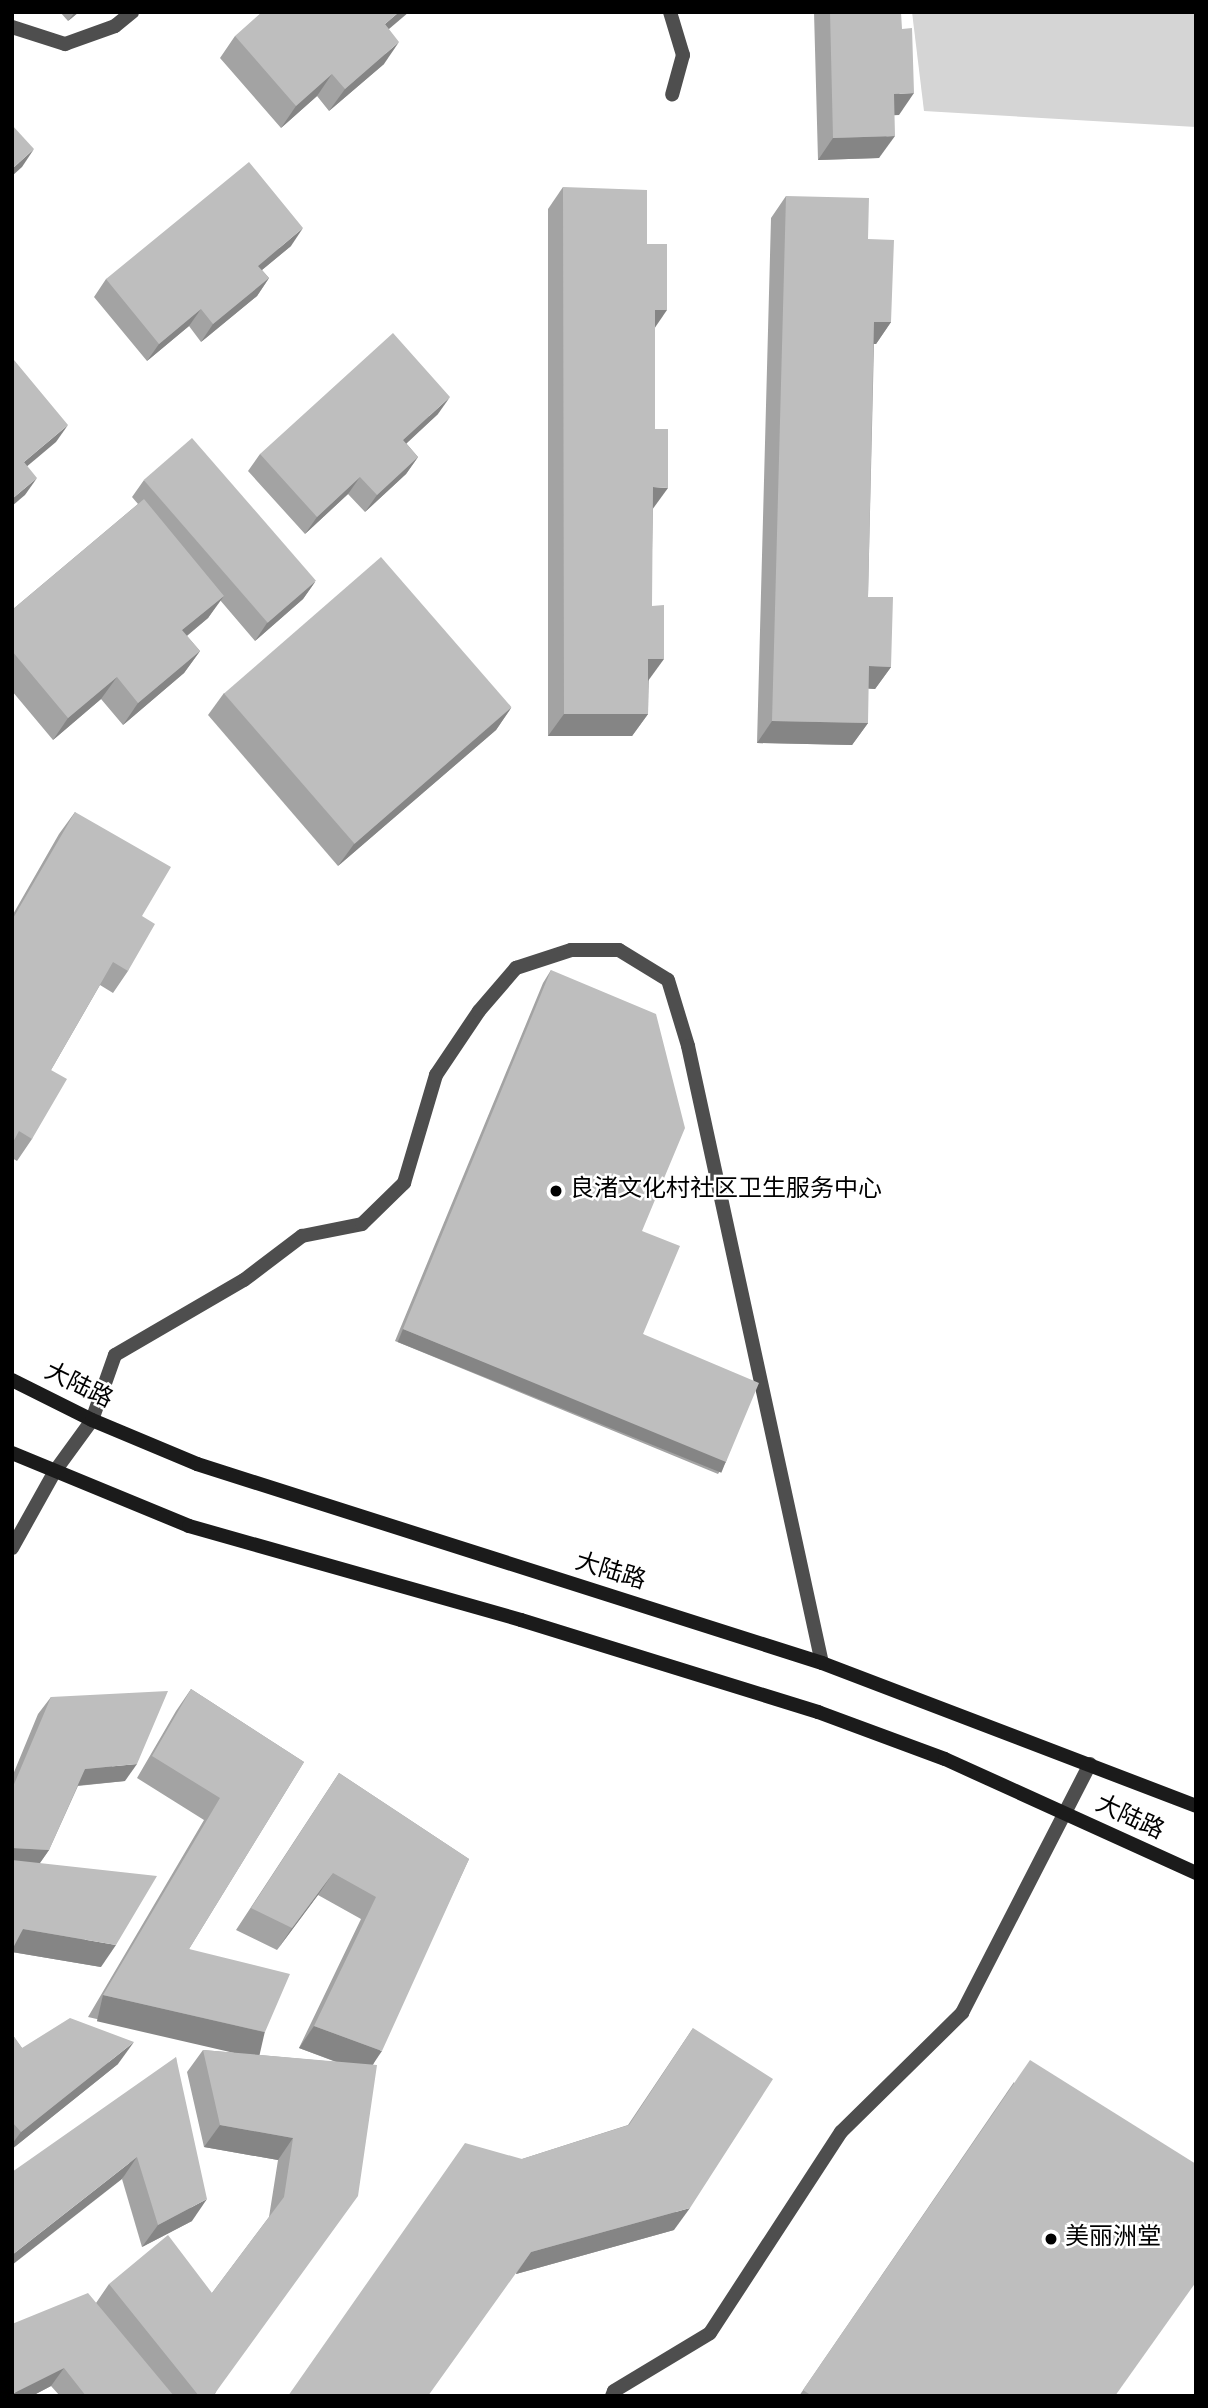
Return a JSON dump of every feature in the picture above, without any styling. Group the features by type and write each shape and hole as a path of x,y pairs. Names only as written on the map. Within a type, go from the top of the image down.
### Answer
{"main road":[{"name":"大陆路","path":"12,1380 92,1420 223,1473 822,1663 1196,1806"},
{"name":"大陆路","path":"12,1453 189,1526 521,1620 818,1712 945,1759 1196,1872"}],"street":[{"path":"12,27 65,44 115,26 132,12"},
{"path":"670,12 683,55 672,95"},
{"path":"12,1548 55,1471 92,1420 115,1355 244,1280 302,1237 362,1224 404,1183 436,1075 479,1011 516,968 571,950 619,950 668,980 688,1046 822,1663"},
{"path":"612,2396 614,2390 710,2333 841,2132 962,2013 1090,1764"}],"shaded area":[{"path":"912,12 1196,12 1196,127 924,111"}],"building":[{"path":"262,12 399,12 385,24 399,42 345,89 332,74 296,106 235,36"},
{"path":"830,12 901,12 902,29 912,28 914,93 894,94 895,136 833,138"},
{"path":"12,125 34,149 12,169"},
{"path":"249,162 303,228 258,266 269,278 213,324 201,309 159,344 106,279"},
{"path":"563,187 647,190 647,244 667,244 667,310 655,310 655,429 668,429 668,488 653,487 652,606 664,605 664,659 648,659 648,714 564,714"},
{"path":"786,196 869,198 868,239 894,240 891,322 874,322 868,597 893,597 891,667 869,666 868,723 772,721"},
{"path":"393,333 450,397 403,440 418,457 377,495 360,477 317,517 260,454"},
{"path":"14,360 68,425 24,462 37,478 12,499 12,361"},
{"path":"192,438 316,581 268,623 144,480"},
{"path":"144,499 224,596 182,630 200,651 138,703 117,677 68,718 12,651 12,610"},
{"path":"381,557 512,707 355,844 224,693"},
{"path":"75,812 171,867 142,916 155,924 128,971 113,962 51,1070 67,1079 32,1139 19,1131 12,1144 12,920"},
{"name":"良渚文化村社区卫生服务中心","path":"551,970 656,1014 685,1128 642,1231 680,1246 643,1334 759,1383 726,1462 403,1329"},
{"path":"191,1689 304,1762 189,1949 290,1974 265,2032 103,1995 220,1798 152,1756"},
{"path":"168,1691 137,1764 85,1769 49,1850 12,1848 12,1789 51,1697"},
{"path":"339,1773 469,1859 382,2051 314,2026 376,1897 333,1873 292,1928 251,1908"},
{"path":"12,1860 157,1876 116,1945 23,1929 12,1950"},
{"path":"70,2018 134,2042 21,2132 12,2122 12,2034 22,2048"},
{"path":"693,2028 773,2079 690,2208 531,2252 428,2396 288,2396 465,2143 522,2159 629,2125"},
{"path":"203,2050 377,2065 358,2196 213,2396 199,2396 109,2284 168,2235 212,2293 284,2197 293,2138 220,2125"},
{"path":"176,2057 207,2199 158,2225 137,2157 12,2255 12,2172"},
{"name":"美丽洲堂","path":"1030,2060 1196,2164 1196,2282 1115,2396 812,2396 803,2390"},
{"path":"88,2293 174,2396 86,2396 64,2368 12,2394 12,2324"}],"place":[{"name":"良渚文化村社区卫生服务中心","path":"556,1191"},
{"name":"美丽洲堂","path":"1051,2239"}]}
